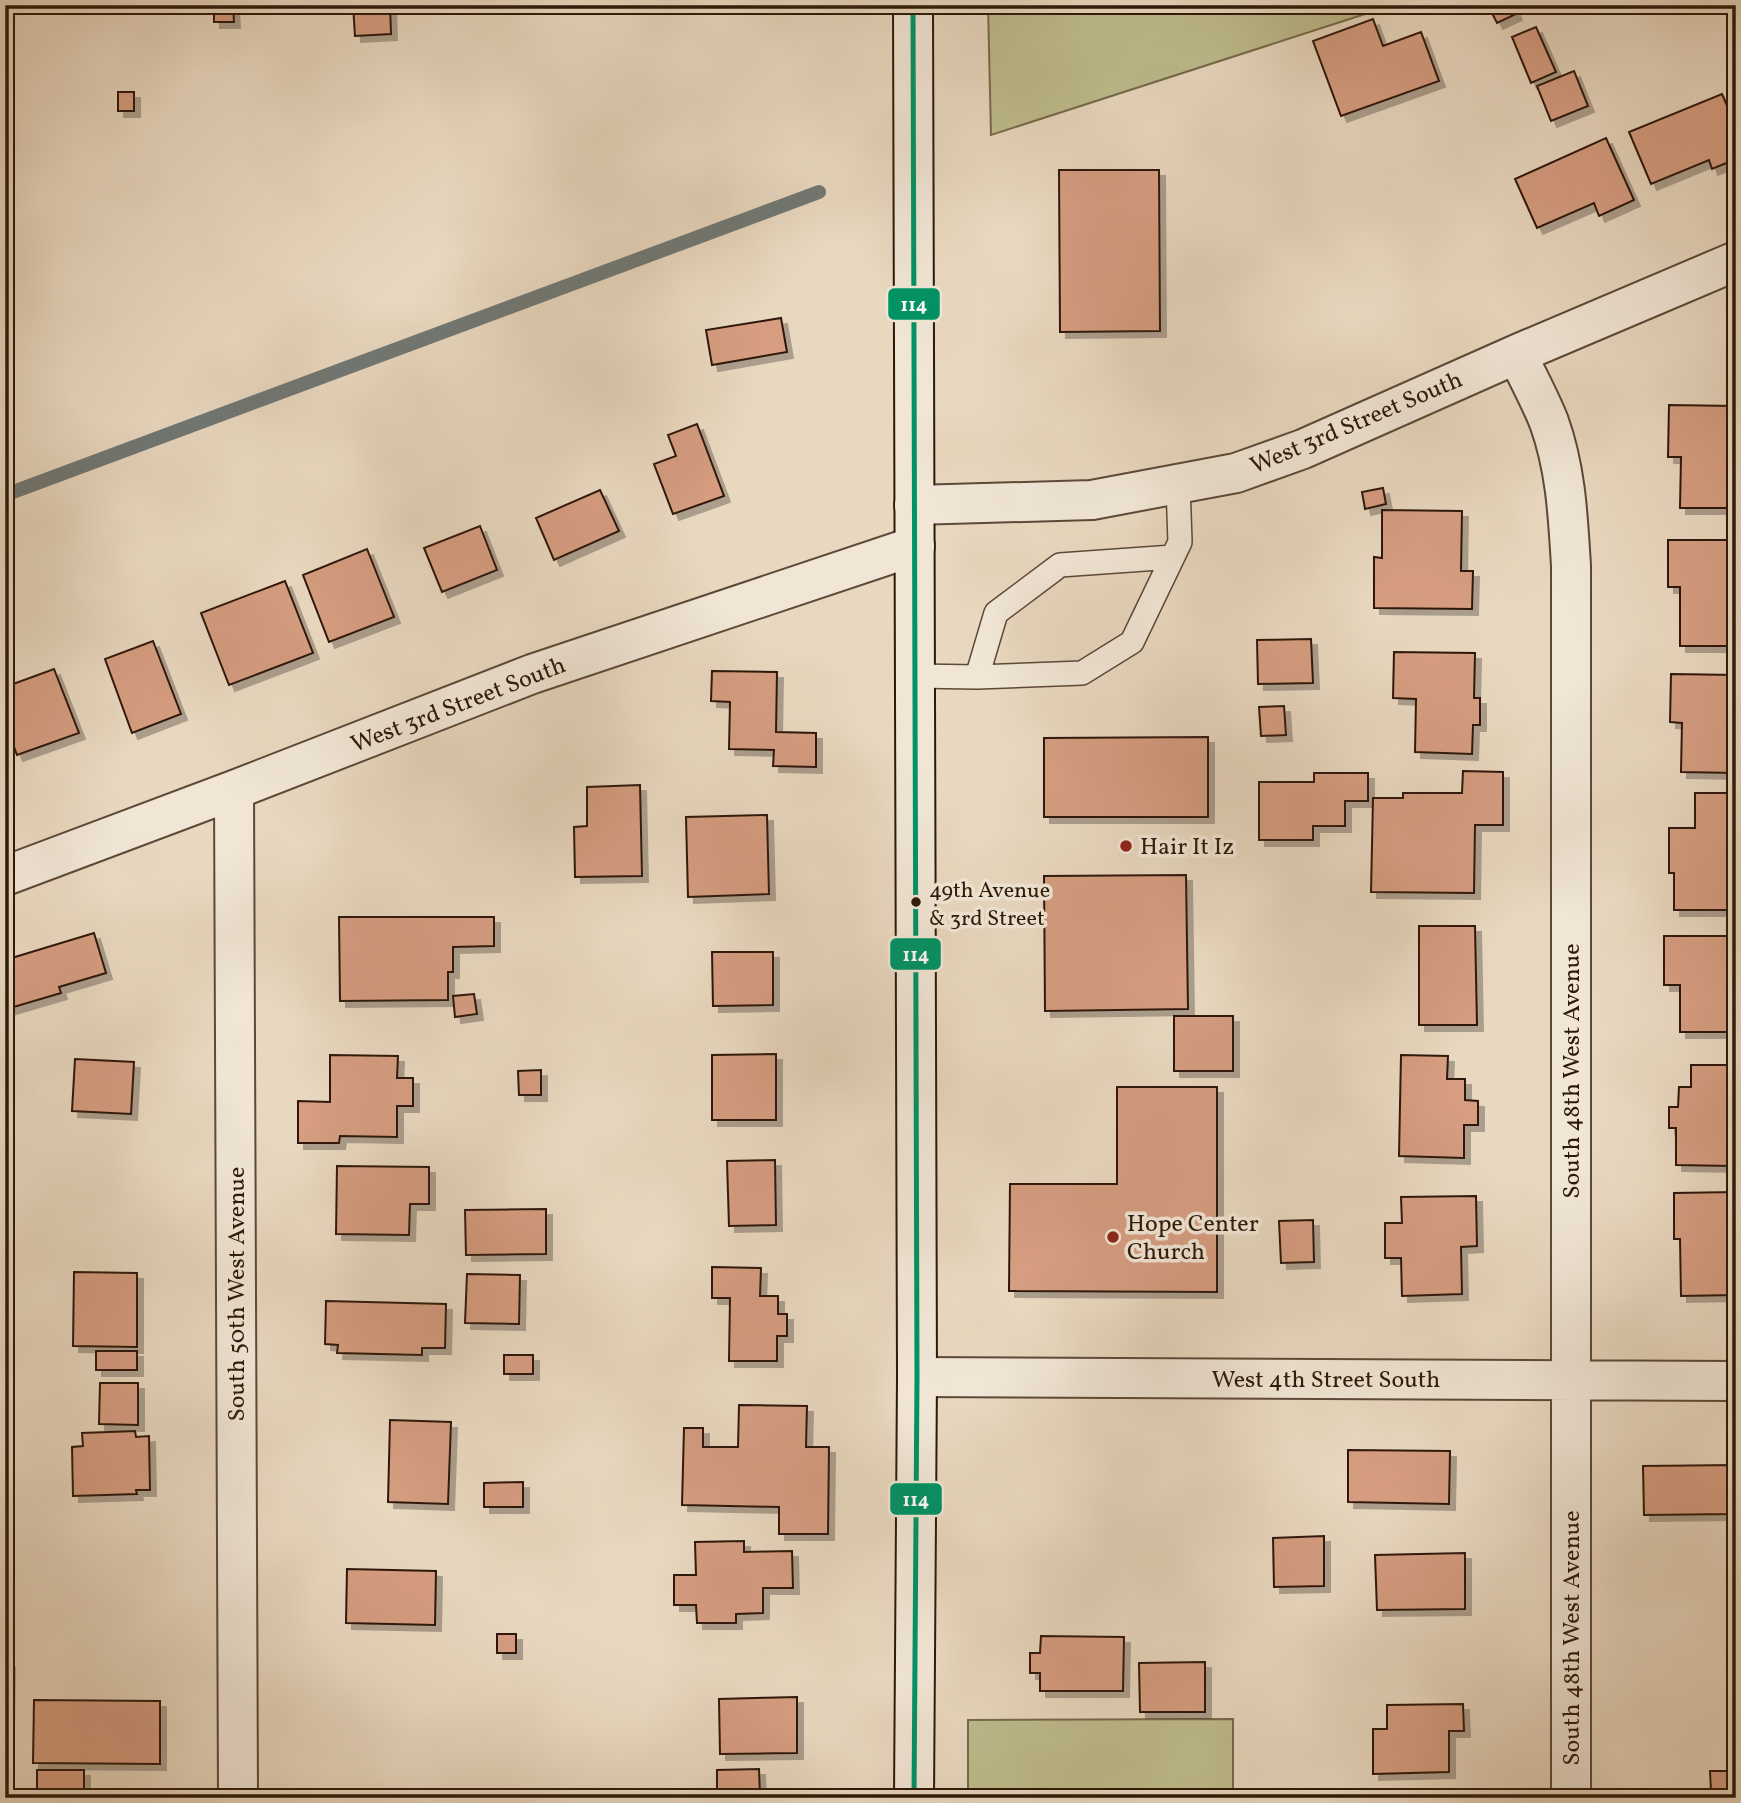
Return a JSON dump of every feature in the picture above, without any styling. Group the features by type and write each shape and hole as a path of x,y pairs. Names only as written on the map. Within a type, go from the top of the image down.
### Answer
{"street":[{"path":"913,5 916,1377 914,1798"},
{"name":"West 3rd Street South","path":"914,505 1092,500 1236,473 1303,449 1736,261"},
{"name":"South 48th West Avenue","path":"1517,354 1548,421 1559,455 1567,500 1571,566 1571,1798"},
{"name":"West 3rd Street South","path":"5,876 532,674 915,546"},
{"name":"South 50th West Avenue","path":"234,790 238,1798"},
{"name":"West 4th Street South","path":"916,1377 1736,1381"}],"lane":[{"path":"915,676 978,677 1082,673 1132,642 1180,542 1178,484"},
{"path":"978,677 996,613 1060,565 1173,557"}],"shaded area":[{"path":"988,5 1393,5 991,135"},
{"path":"1233,1719 1233,1798 968,1798 968,1720"}],"building":[{"path":"214,5 233,5 234,22 214,22"},
{"path":"353,5 390,5 391,34 355,36"},
{"path":"1488,5 1512,5 1516,14 1497,23"},
{"path":"1373,19 1383,46 1421,32 1439,81 1341,116 1313,41"},
{"path":"1536,27 1556,72 1531,83 1512,37"},
{"path":"1574,71 1588,106 1551,121 1537,86"},
{"path":"118,92 134,92 134,111 118,111"},
{"path":"1722,94 1736,126 1736,159 1712,169 1709,160 1651,184 1629,132"},
{"path":"1606,138 1634,200 1599,216 1594,203 1537,228 1515,179"},
{"path":"1059,170 1159,170 1160,331 1060,332"},
{"path":"781,318 787,352 712,365 706,330"},
{"path":"1669,405 1736,406 1736,508 1680,508 1681,457 1668,457"},
{"path":"697,424 724,496 673,514 654,464 676,456 668,435"},
{"path":"1383,488 1386,504 1365,509 1362,492"},
{"path":"600,490 619,531 554,560 536,518"},
{"path":"1382,510 1462,511 1461,571 1473,571 1472,609 1374,608 1374,557 1382,558"},
{"path":"480,526 497,570 442,592 424,548"},
{"path":"1668,540 1736,540 1736,646 1680,646 1680,587 1668,587"},
{"path":"367,549 394,617 329,642 303,575"},
{"path":"285,581 313,653 229,685 201,613"},
{"path":"1311,639 1313,683 1258,684 1257,640"},
{"path":"153,641 181,714 132,733 105,659"},
{"path":"1394,652 1475,653 1474,698 1480,698 1480,725 1473,725 1472,754 1415,752 1416,699 1393,698"},
{"path":"54,669 79,733 17,755 5,723 5,687"},
{"path":"712,671 777,672 776,732 816,733 816,767 773,766 774,750 729,749 730,702 711,701"},
{"path":"1671,674 1736,675 1736,773 1681,772 1682,723 1670,722"},
{"path":"1284,706 1286,735 1261,736 1259,707"},
{"path":"1208,737 1208,817 1044,817 1044,738"},
{"path":"1463,771 1503,772 1503,825 1475,825 1474,893 1371,892 1373,798 1403,798 1403,793 1462,793"},
{"path":"1314,773 1368,773 1368,801 1345,801 1345,826 1313,826 1313,840 1259,840 1259,782 1314,782"},
{"path":"640,785 642,876 575,877 574,827 587,826 587,787"},
{"path":"1695,793 1736,793 1736,910 1674,910 1674,873 1669,873 1669,828 1695,828"},
{"path":"767,815 769,894 688,897 686,817"},
{"path":"1186,875 1188,1009 1045,1011 1044,876"},
{"path":"339,917 494,917 494,946 453,947 453,972 448,972 448,1000 340,1001"},
{"path":"1419,926 1475,926 1477,1025 1419,1025"},
{"path":"94,933 106,973 59,987 61,993 7,1009 5,960"},
{"path":"1664,936 1736,936 1736,1032 1680,1032 1680,985 1664,985"},
{"path":"712,952 773,952 773,1005 713,1006"},
{"path":"474,994 477,1014 455,1017 453,996"},
{"path":"1174,1016 1233,1016 1233,1071 1174,1071"},
{"path":"776,1054 776,1120 712,1120 712,1055"},
{"path":"330,1055 398,1056 397,1078 413,1078 413,1106 397,1106 397,1137 340,1136 339,1143 298,1143 298,1101 330,1102"},
{"path":"1401,1055 1448,1056 1447,1079 1465,1079 1465,1100 1478,1101 1478,1125 1464,1125 1464,1158 1399,1156"},
{"path":"75,1059 134,1062 131,1114 72,1111"},
{"path":"1691,1065 1736,1065 1736,1135 1732,1135 1732,1166 1676,1165 1676,1128 1669,1128 1669,1107 1678,1107 1679,1087 1691,1087"},
{"path":"541,1070 541,1095 519,1095 518,1071"},
{"name":"Hope Center Church","path":"1117,1087 1217,1087 1217,1292 1009,1291 1010,1184 1117,1184"},
{"path":"775,1160 776,1225 729,1226 727,1161"},
{"path":"337,1166 429,1167 429,1204 410,1204 409,1235 336,1234"},
{"path":"1736,1192 1736,1295 1681,1296 1680,1239 1674,1239 1674,1193"},
{"path":"1476,1196 1477,1246 1461,1247 1462,1294 1402,1296 1401,1258 1385,1258 1385,1223 1402,1223 1401,1197"},
{"path":"546,1209 546,1254 466,1255 465,1210"},
{"path":"1313,1220 1314,1262 1281,1263 1279,1221"},
{"path":"712,1267 761,1268 760,1296 778,1296 778,1314 787,1314 787,1336 777,1336 777,1361 729,1361 730,1298 712,1298"},
{"path":"74,1272 137,1273 137,1347 73,1346"},
{"path":"467,1274 520,1275 519,1324 465,1323"},
{"path":"326,1301 446,1304 445,1348 422,1348 422,1355 337,1353 338,1345 325,1344"},
{"path":"96,1351 137,1351 137,1370 96,1370"},
{"path":"504,1355 533,1355 533,1374 504,1374"},
{"path":"100,1383 138,1383 138,1425 99,1424"},
{"path":"739,1405 807,1406 806,1447 829,1447 828,1534 779,1534 779,1507 682,1505 684,1428 703,1428 703,1447 738,1447"},
{"path":"390,1420 451,1422 448,1504 388,1502"},
{"path":"135,1431 136,1437 149,1436 150,1490 136,1490 137,1494 73,1496 72,1447 83,1446 82,1433"},
{"path":"1348,1450 1450,1451 1449,1504 1348,1502"},
{"path":"1736,1465 1736,1514 1644,1515 1643,1466"},
{"path":"523,1482 523,1507 484,1507 484,1483"},
{"path":"1324,1536 1324,1586 1274,1587 1273,1538"},
{"path":"744,1541 744,1552 792,1551 793,1588 763,1588 763,1613 736,1614 736,1623 697,1623 696,1605 674,1605 674,1575 696,1575 695,1542"},
{"path":"1465,1553 1465,1609 1377,1610 1375,1555"},
{"path":"347,1569 436,1571 435,1625 346,1623"},
{"path":"497,1634 516,1634 516,1653 497,1653"},
{"path":"1041,1636 1124,1637 1123,1691 1040,1691 1040,1673 1030,1673 1030,1653 1040,1653"},
{"path":"5,1662 9,1662 8,1721 5,1721"},
{"path":"1205,1662 1205,1712 1140,1712 1139,1663"},
{"path":"797,1697 797,1753 720,1754 719,1699"},
{"path":"34,1700 160,1701 160,1764 33,1763"},
{"path":"1463,1704 1464,1731 1449,1731 1449,1772 1373,1774 1373,1729 1387,1729 1387,1705"},
{"path":"1727,1739 1736,1739 1736,1792 1711,1792 1710,1771 1727,1771"},
{"path":"759,1769 760,1795 784,1795 784,1798 717,1798 717,1770"},
{"path":"37,1770 84,1770 84,1798 37,1798"}],"waterway":[{"path":"5,495 819,192"}],"transit line":[{"name":"114","path":"913,5 917,1377 914,1798"}],"place":[{"name":"Hair It Iz","path":"1126,846"},
{"name":"49th Avenue & 3rd Street","path":"916,902"},
{"name":"Hope Center Church","path":"1113,1237"}]}
